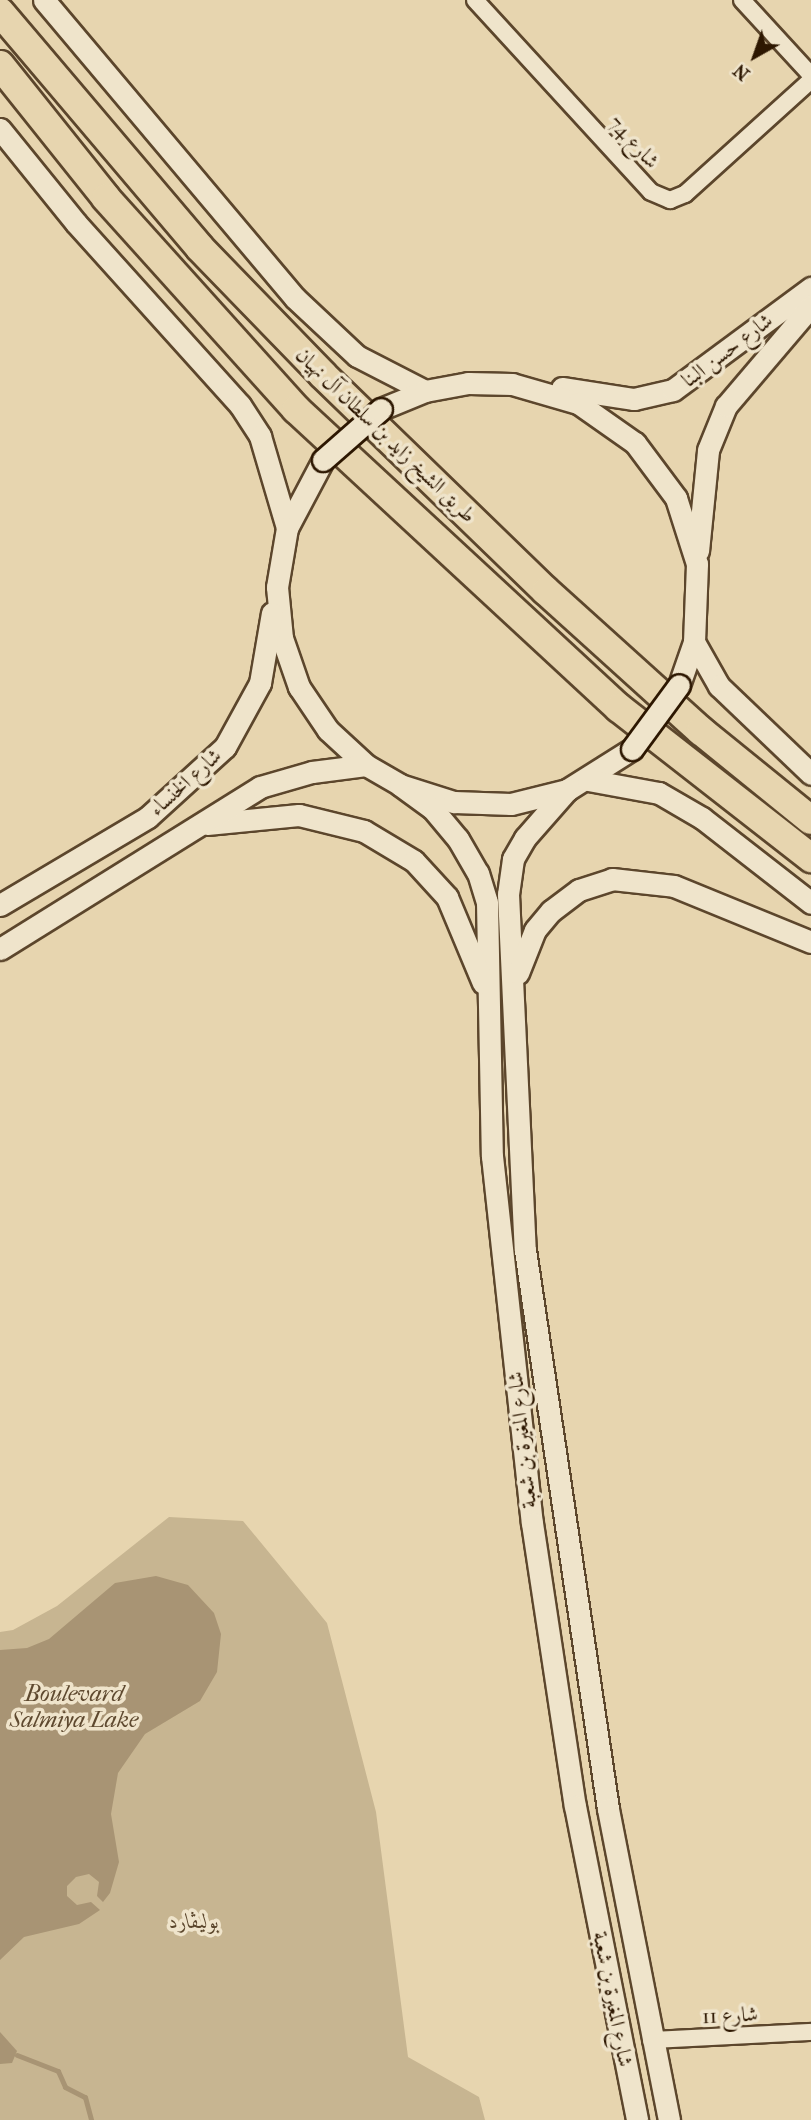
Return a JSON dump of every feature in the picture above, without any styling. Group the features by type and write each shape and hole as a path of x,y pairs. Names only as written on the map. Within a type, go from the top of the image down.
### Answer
{"highway":[{"name":"طريق الشيخ زايد بن سلطان آل نهيان","path":"0,12 200,248 323,375 546,591 701,730 811,820"},
{"name":"طريق الشيخ زايد بن سلطان آل نهيان","path":"0,65 106,198 296,409 619,708 811,858"}],"main road":[{"path":"44,0 295,298 356,356 425,391"},
{"path":"0,129 76,223 240,405 260,436 287,528"},
{"name":"شارع حسن البنا","path":"512,384 611,398 652,397 695,378 768,317 811,288"},
{"name":"شارع حسن البنا","path":"694,642 704,477 721,418 811,306"},
{"path":"694,642 679,685 632,749 588,780 567,790 511,804 454,802 400,785 366,765 328,730 299,687 282,638 277,587 287,528 302,492 323,460 382,410 425,391 468,383 512,384 578,403 635,443 676,498 697,564"},
{"name":"شارع الخنساء","path":"0,905 148,817 225,747 260,683 277,587"},
{"path":"694,642 719,686 811,774"},
{"name":"شارع الخنساء","path":"0,949 205,824 260,787 312,772 366,765"},
{"path":"588,780 659,793 702,818 811,903"},
{"name":"شارع المغيرة بن شعبة","path":"400,785 432,808 458,839 478,873 487,902 492,1156 532,1523 575,1806 637,2120"},
{"name":"شارع المغيرة بن شعبة","path":"567,790 540,818 513,859 508,894 525,1250 608,1810 651,2040 669,2120"},
{"path":"205,824 299,815 364,831 414,861 447,898 472,950 491,1010"},
{"path":"513,995 521,958 551,911 579,890 612,879 674,886 811,942"}],"street":[{"name":"شارع 74","path":"475,0 651,192 670,200 685,194 811,78 742,0"},
{"name":"شارع 11","path":"651,2040 811,2032"}],"green space":[{"name":"بوليڤارد","path":"169,1517 243,1521 327,1623 376,1812 408,2057 479,2097 485,2120 0,2120 0,1632 13,1630 57,1606"}],"water":[{"name":"Boulevard Salmiya Lake","path":"156,1576 188,1585 214,1613 221,1634 217,1672 200,1701 145,1734 118,1773 111,1814 119,1862 110,1893 103,1902 97,1896 99,1882 89,1874 76,1877 67,1886 67,1896 77,1905 91,1902 100,1910 79,1924 24,1937 0,1960 0,1650 27,1648 49,1639 115,1583"},
{"path":"0,2032 17,2051 12,2063 0,2064"}],"waterway":[{"path":"17,2055 58,2071 65,2087 85,2097 91,2120"}]}
